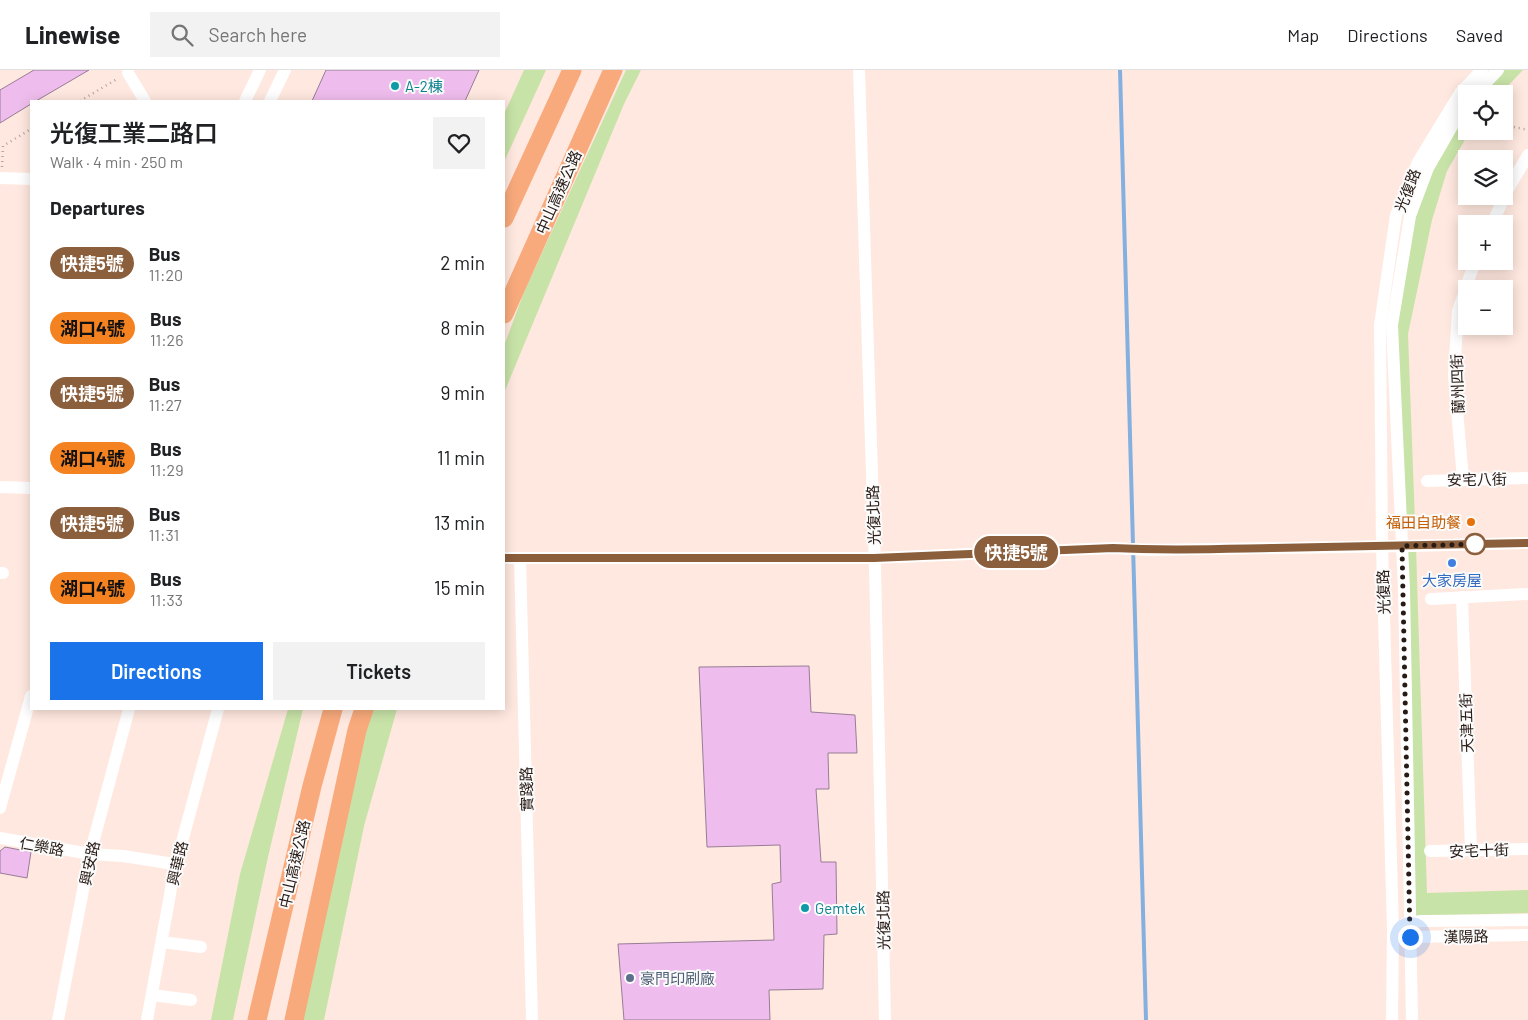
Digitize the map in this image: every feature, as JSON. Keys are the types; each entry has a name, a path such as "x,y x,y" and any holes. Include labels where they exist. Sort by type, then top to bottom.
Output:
{"highway":[{"path":"505,216 572,70"},
{"name":"中山高速公路","path":"505,312 613,70"},
{"name":"中山高速公路","path":"257,1020 312,786 333,710"},
{"path":"294,1020 357,730 364,710"}],"street":[{"path":"245,100 260,70"},
{"path":"270,100 285,70"},
{"name":"光復北路","path":"859,70 874,558 885,1020"},
{"name":"光復路","path":"1392,1020 1392,929 1382,547 1380,325 1396,215 1418,162 1460,93 1482,70"},
{"path":"1484,85 1498,70"},
{"path":"128,73 143,100"},
{"name":"光復路","path":"1412,1020 1402,546 1392,326 1410,216 1428,168 1458,116"},
{"path":"1496,215 1508,189 1528,155"},
{"path":"0,178 30,179"},
{"name":"蘭州四街","path":"1464,479 1454,375 1458,311 1472,270"},
{"name":"安宅八街","path":"1427,481 1528,478"},
{"path":"0,487 30,488"},
{"path":"505,558 874,558 1113,548 1148,550 1528,543"},
{"name":"實踐路","path":"520,559 532,1020"},
{"path":"1431,599 1528,594"},
{"name":"天津五街","path":"1462,597 1471,850"},
{"path":"0,808 30,700"},
{"name":"興安路","path":"58,1020 90,854 129,710"},
{"name":"興華路","path":"147,1020 174,864 179,853 218,710"},
{"name":"仁樂路","path":"0,838 90,854 123,856 174,864"},
{"name":"安宅十街","path":"1430,851 1528,849"},
{"name":"漢陽路","path":"1392,929 1410,922 1528,920"},
{"name":"漢陽路","path":"1392,929 1410,937 1528,935"},
{"path":"162,942 201,947"},
{"path":"152,995 191,1000"}],"path":[{"path":"82,100 128,73"},
{"path":"1513,127 1528,130"},
{"path":"0,178 3,146 30,131"}],"green space":[{"path":"524,70 546,70 505,160 505,112"},
{"path":"626,70 641,70 624,104 505,391 505,343 524,292"},
{"path":"1501,70 1523,70 1509,85 1486,85"},
{"path":"1458,120 1458,140 1465,140 1447,171 1432,220 1408,334 1415,522 1404,522 1393,326 1412,217 1430,169"},
{"path":"1405,547 1416,547 1427,893 1528,890 1528,913 1414,916"},
{"path":"288,710 303,710 268,857 233,1020 211,1020 240,874"},
{"path":"372,710 397,710 364,826 324,1020 303,1020 364,731"}],"building":[{"path":"34,70 89,70 38,100 30,100 30,105 0,123 0,90"},
{"name":"A-2棟","path":"326,70 479,70 465,100 312,100"},
{"path":"809,666 811,712 855,715 857,753 828,753 829,789 816,789 821,862 836,862 837,934 824,935 823,989 769,990 770,1020 624,1020 618,944 774,940 772,884 781,882 780,845 707,847 699,667"},
{"path":"5,847 31,852 27,878 0,873 0,851"}],"waterway":[{"path":"1120,70 1146,1020"}],"bus line":[{"name":"快捷5號","path":"505,558 874,558 1113,548 1148,550 1528,543"}],"place":[{"name":"A-2棟","path":"395,86"},
{"name":"福田自助餐","path":"1471,522"},
{"name":"大家房屋","path":"1452,563"},
{"name":"Gemtek","path":"805,908"},
{"name":"豪門印刷廠","path":"630,978"}],"route":[{"path":"1410,937 1402,546 1475,544"}]}
